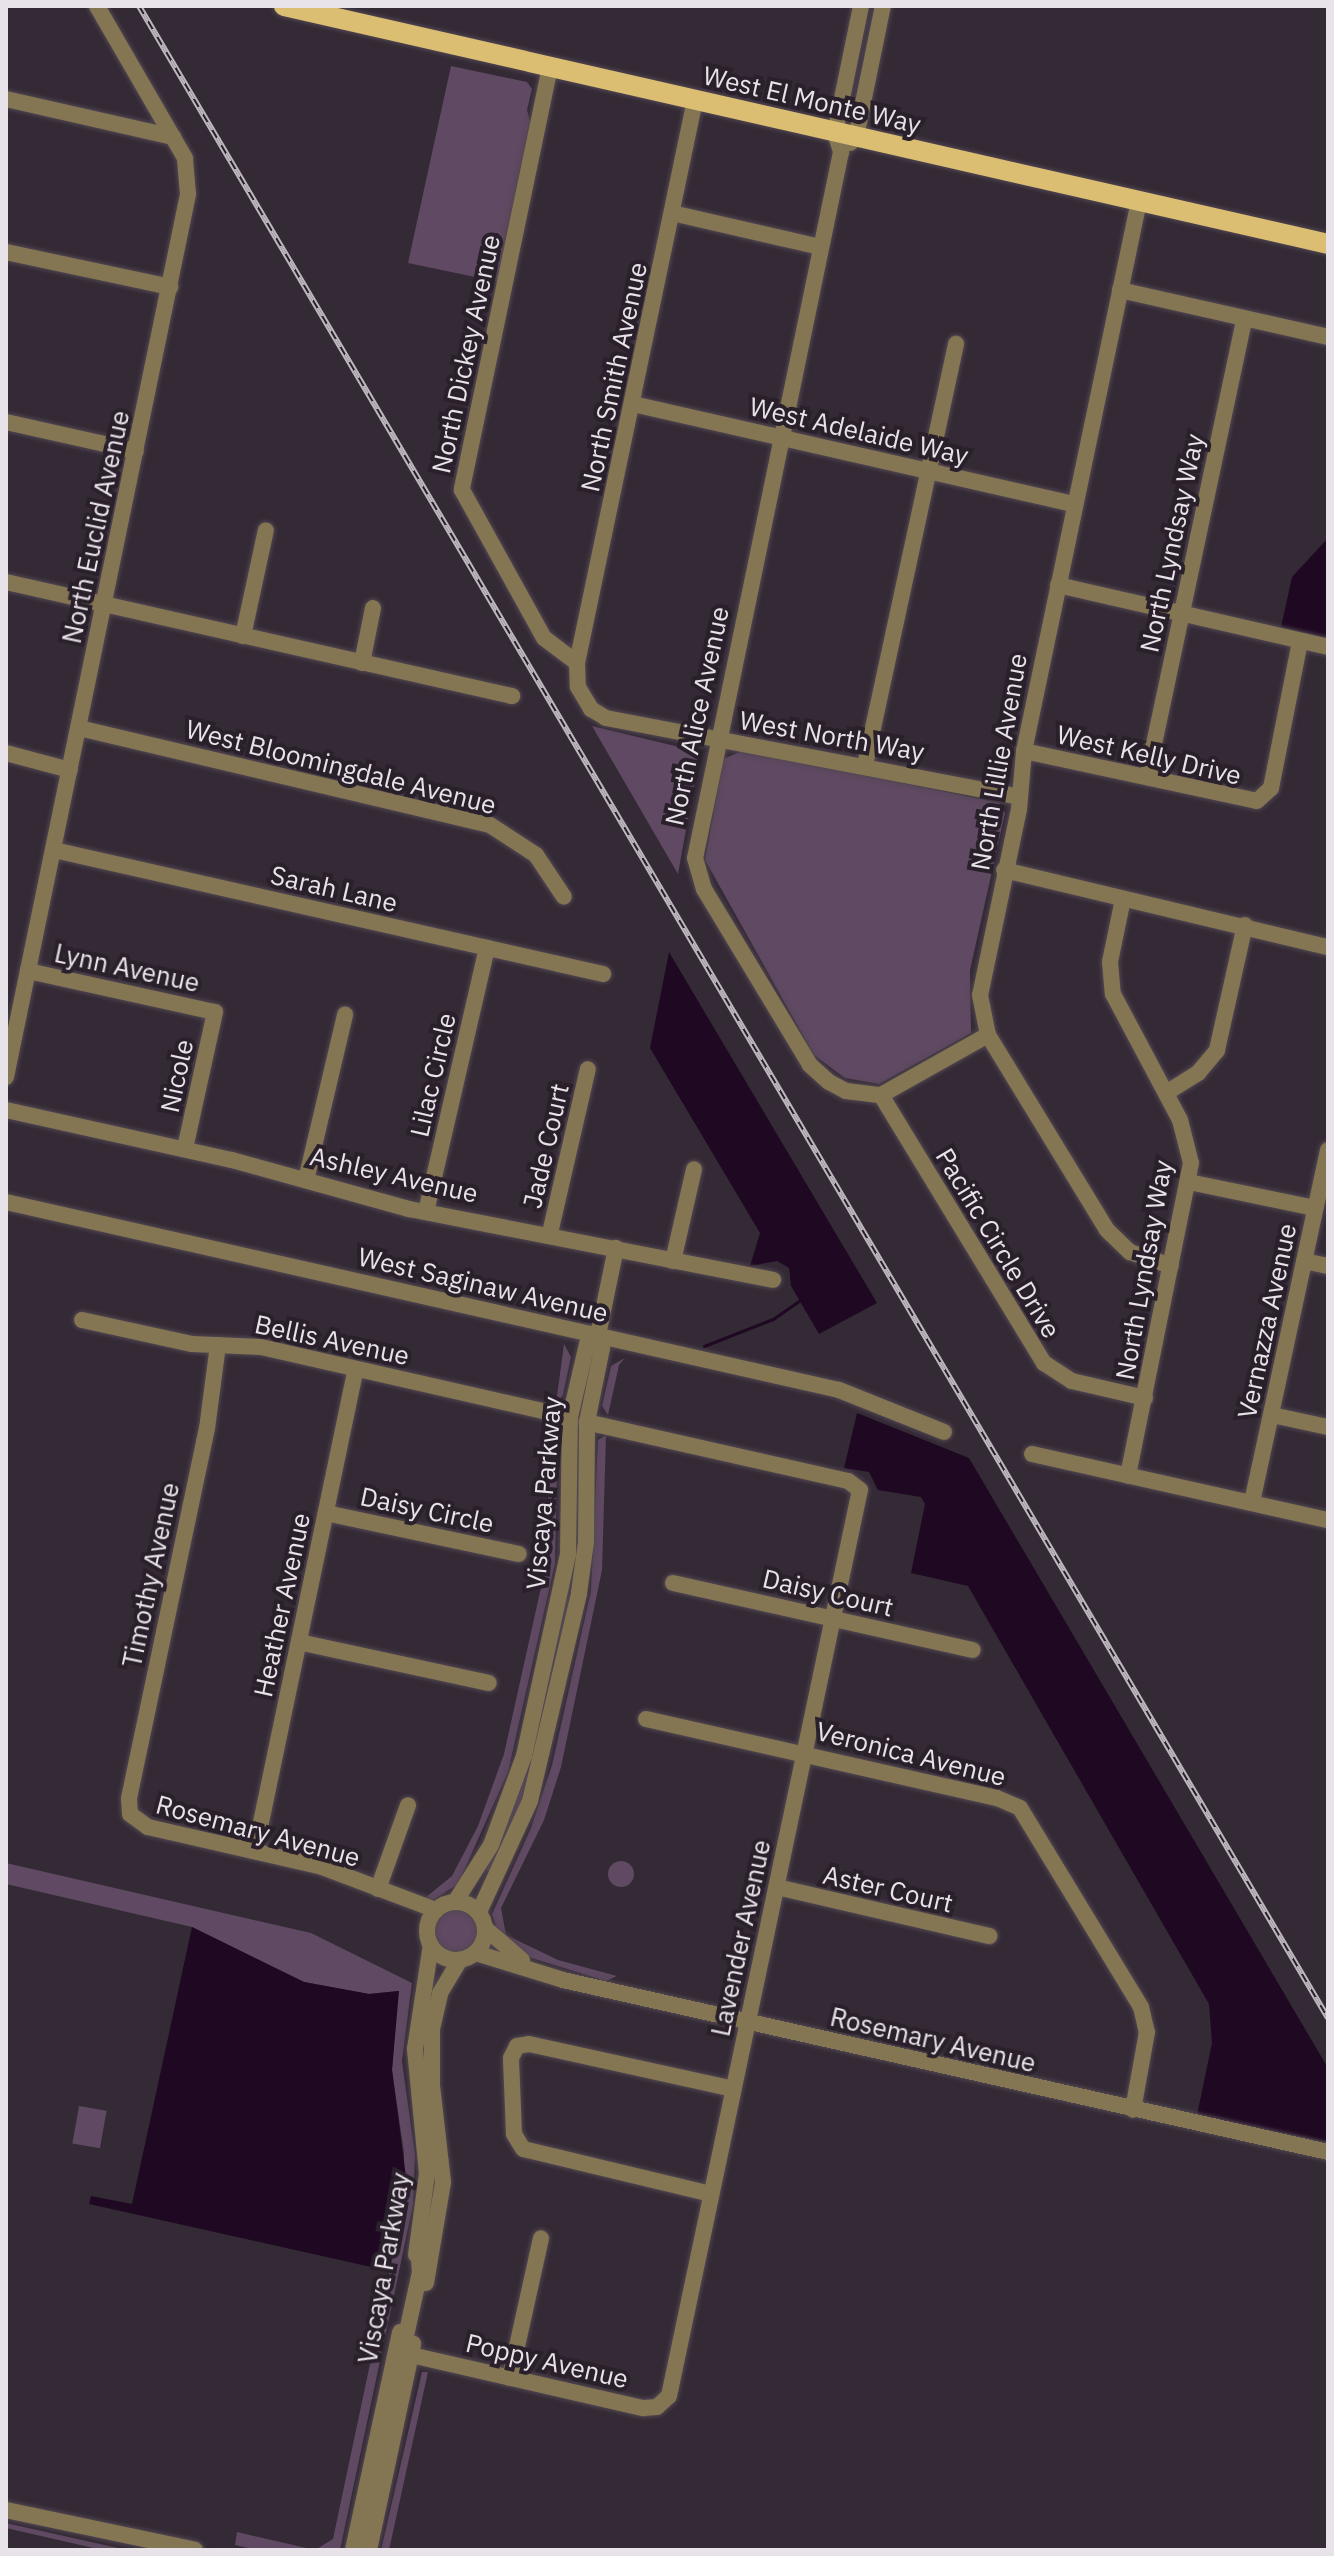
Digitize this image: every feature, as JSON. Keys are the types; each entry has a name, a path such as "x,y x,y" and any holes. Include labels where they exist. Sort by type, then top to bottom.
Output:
{"main road":[{"name":"West El Monte Way","path":"284,6 695,100 838,142 856,137 1328,244"}],"street":[{"name":"North Euclid Avenue","path":"6,1077 54,850 63,768 79,728 170,287 188,180 173,137 97,6"},
{"name":"North Alice Avenue","path":"861,6 820,247 696,840 704,889 810,1065 846,1091 881,1095"},
{"path":"856,137 883,6"},
{"name":"North Dickey Avenue","path":"550,67 462,490 544,638 577,663"},
{"path":"6,99 173,137"},
{"name":"North Smith Avenue","path":"577,663 695,100"},
{"name":"North Lillie Avenue","path":"1139,201 1074,504 1024,751 1020,797 981,980 988,1035 1107,1230 1130,1252 1171,1266"},
{"path":"672,213 820,247"},
{"path":"6,252 170,287"},
{"path":"1120,290 1328,337"},
{"name":"North Lyndsay Way","path":"1147,777 1244,319"},
{"path":"865,765 956,344"},
{"name":"West Adelaide Way","path":"633,404 1074,504"},
{"path":"6,422 136,451"},
{"path":"243,636 266,530"},
{"path":"6,582 512,696"},
{"path":"1058,585 1328,647"},
{"path":"362,663 373,608"},
{"name":"West Kelly Drive","path":"1024,751 1250,801 1264,798 1271,788 1300,641"},
{"name":"West North Way","path":"577,663 578,687 598,715 716,741 865,765 1020,797"},
{"name":"West Bloomingdale Avenue","path":"79,728 490,825 536,855 564,897"},
{"path":"6,756 52,761 63,768"},
{"name":"Sarah Lane","path":"54,850 603,974"},
{"path":"1004,870 1328,947"},
{"name":"North Lyndsay Way","path":"1123,899 1110,962 1113,994 1166,1093 1189,1145 1189,1182 1128,1476"},
{"path":"1166,1093 1198,1073 1217,1050 1245,925"},
{"name":"Lilac Circle","path":"426,1212 487,948"},
{"name":"Lynn Avenue","path":"28,971 215,1012"},
{"name":"Nicole","path":"185,1149 215,1012"},
{"path":"306,1180 345,1015"},
{"path":"881,1095 988,1035"},
{"name":"Jade Court","path":"550,1233 588,1069"},
{"name":"Pacific Circle Drive","path":"881,1095 1044,1363 1072,1381 1145,1398"},
{"name":"Ashley Avenue","path":"6,1110 185,1149 426,1212 550,1233 773,1280"},
{"name":"Vernazza Avenue","path":"1252,1502 1328,1150"},
{"path":"673,1261 694,1169"},
{"path":"1189,1182 1315,1208"},
{"name":"West Saginaw Avenue","path":"6,1202 858,1395 944,1432"},
{"path":"598,1335 616,1248"},
{"path":"1304,1261 1328,1266"},
{"name":"Bellis Avenue","path":"82,1320 218,1345 261,1347 570,1417"},
{"name":"Viscaya Parkway","path":"455,1902 491,1845 514,1790 563,1586 569,1526 570,1417 587,1344 598,1335 602,1348 587,1422 586,1542 579,1593 530,1801 482,1920"},
{"name":"Timothy Avenue","path":"130,1814 129,1799 207,1428 218,1345"},
{"name":"Heather Avenue","path":"255,1851 356,1369"},
{"path":"1272,1415 1328,1427"},
{"name":"Lavender Avenue","path":"587,1422 848,1481 860,1490 669,2396"},
{"path":"1032,1454 1328,1520"},
{"name":"Daisy Circle","path":"326,1513 519,1554"},
{"path":"569,1526 575,1538 570,1586 579,1593"},
{"name":"Daisy Court","path":"673,1583 973,1650"},
{"path":"299,1642 489,1683"},
{"name":"Veronica Avenue","path":"646,1719 997,1798 1028,1814 1141,2007 1147,2032 1133,2110"},
{"path":"378,1889 408,1805"},
{"name":"Rosemary Avenue","path":"130,1814 148,1827 322,1867 436,1910"},
{"name":"Aster Court","path":"777,1887 989,1936"},
{"name":"Rosemary Avenue","path":"378,1889 429,1938"},
{"path":"455,1902 482,1920 476,1953 460,1960 446,1959 429,1938 436,1910 455,1902"},
{"name":"Rosemary Avenue","path":"482,1920 529,1967"},
{"name":"Viscaya Parkway","path":"353,2550 418,2245 427,2174 415,2049 429,1938"},
{"name":"Rosemary Avenue","path":"476,1953 563,1980 1328,2152"},
{"name":"Viscaya Parkway","path":"369,2550 411,2355 443,2182 432,2085 432,2029 444,1983 460,1960"},
{"path":"711,2194 533,2153 516,2141 509,2080 512,2052 521,2044 733,2089"},
{"path":"510,2378 541,2238"},
{"path":"411,2355 405,2340 420,2272 418,2245"},
{"name":"Poppy Avenue","path":"411,2355 643,2408 657,2407 669,2396"},
{"path":"6,2510 195,2550"}],"shaded area":[{"path":"451,66 527,82 532,89 527,110 532,129 499,282 408,263"},
{"path":"1328,538 1328,638 1281,627 1292,577"},
{"path":"592,726 700,752 678,874"},
{"path":"745,750 999,803 1005,813 970,970 971,1033 879,1084 845,1078 814,1055 705,860 723,759"},
{"path":"669,952 877,1303 819,1334 791,1286 789,1268 777,1261 750,1266 760,1233 650,1048"},
{"path":"564,1344 571,1357 563,1395 556,1404"},
{"path":"625,1358 619,1365 608,1415 602,1406 611,1366"},
{"path":"857,1413 969,1458 1328,2068 1328,2142 1197,2115 1212,2043 1209,2004 968,1586 911,1573 925,1504 921,1497 878,1490 869,1472 844,1468"},
{"path":"552,1424 558,1431 555,1563 508,1772 458,1884 430,1902 425,1898 452,1876 478,1826 504,1754 544,1574"},
{"path":"606,1435 602,1570 561,1767 544,1820 501,1908 506,1935 558,1960 617,1976 606,1981 525,1956 499,1935 492,1914 531,1828 552,1765 591,1591 598,1440"},
{"path":"566,1597 571,1606 531,1781 491,1872 483,1868"},
{"path":"621,1861 630,1865 634,1874 630,1883 621,1887 612,1883 608,1874 612,1865"},
{"path":"6,1863 311,1933 412,1983 402,2061 415,2155 413,2205 340,2550 315,2550 333,2539 404,2203 404,2153 392,2070 398,1991 369,1994 304,1982 192,1927 6,1884"},
{"path":"457,1909 472,1916 479,1931 472,1946 457,1953 442,1946 435,1931 442,1916"},
{"path":"192,1927 304,1982 369,1994 399,1991 392,2070 406,2177 389,2271 89,2204 91,2196 132,2204"},
{"path":"79,2106 107,2111 100,2148 72,2143"},
{"path":"422,2372 428,2372 389,2550 381,2550"},
{"path":"6,2523 127,2550 102,2550 6,2528"},
{"path":"237,2532 315,2550 257,2550 235,2545"}],"waterway":[{"path":"704,1346 773,1319 802,1299"}],"railway":[{"path":"139,6 1328,2018"}]}
